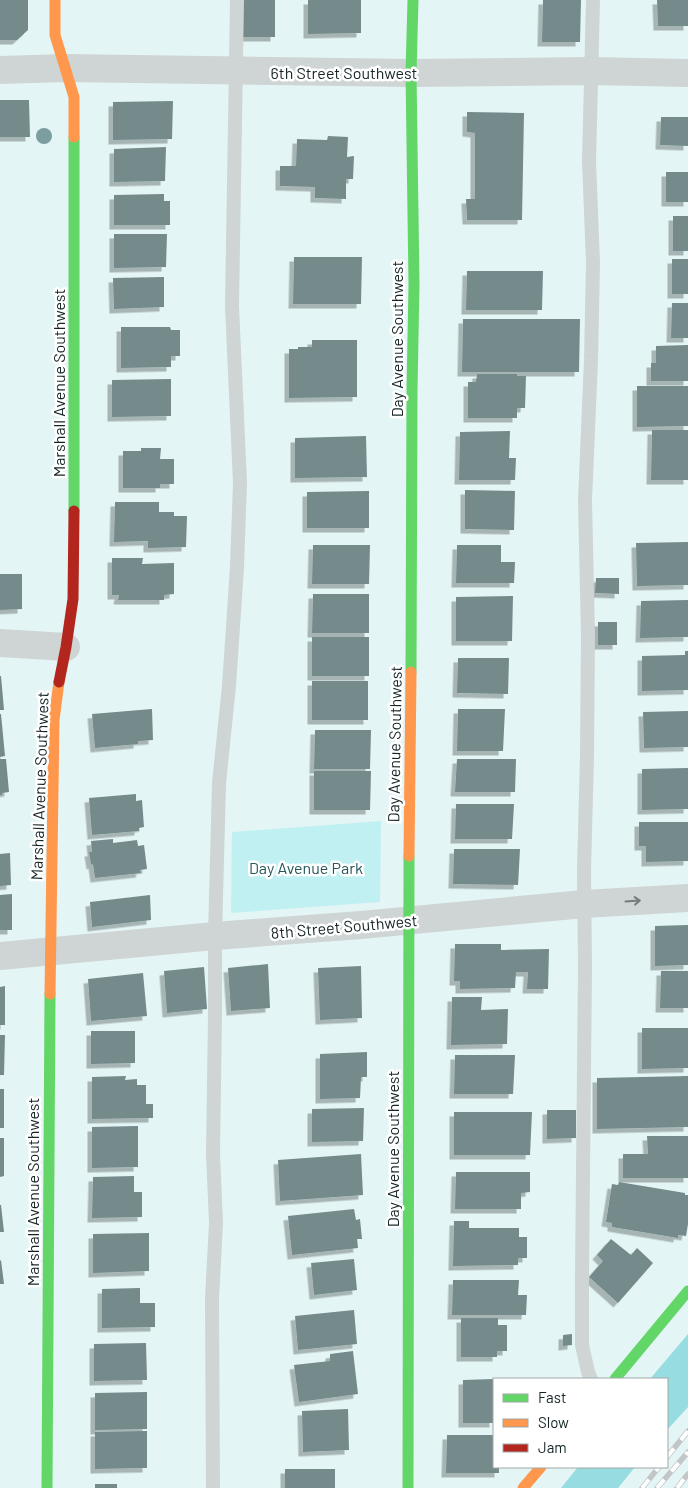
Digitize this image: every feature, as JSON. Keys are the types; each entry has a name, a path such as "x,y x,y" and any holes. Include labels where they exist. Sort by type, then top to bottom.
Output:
{"street":[{"name":"Marshall Avenue Southwest","path":"47,1488 50,952 54,720 60,674 66,647 74,576 74,97 55,35 55,0"},
{"name":"Day Avenue Southwest","path":"408,1488 409,754 412,618 414,284 413,0"},
{"name":"6th Street Southwest","path":"0,70 65,68 236,72 591,71 688,73"},
{"path":"0,643 66,647"},
{"name":"8th Street Southwest","path":"0,956 584,904 688,898"},
{"path":"616,1378 688,1291"},
{"path":"523,1488 540,1468"}],"lane":[{"path":"213,1488 212,1300 216,1223 213,1154 215,936 219,783 237,567 240,483 232,306 237,0"},
{"path":"591,1378 582,1345 584,904 588,653 585,500 593,263 590,161 593,0"}],"green space":[{"name":"Day Avenue Park","path":"381,821 380,902 231,913 232,832"}],"shaded area":[{"path":"688,1334 688,1407 668,1429 668,1378 651,1378"},
{"path":"577,1468 634,1468 618,1488 561,1488"}],"building":[{"path":"0,0 28,0 28,30 17,40 0,40"},
{"path":"242,0 275,0 275,37 242,37"},
{"path":"308,0 361,0 361,33 308,34"},
{"path":"543,0 581,0 580,42 542,42"},
{"path":"657,0 688,0 688,26 658,26"},
{"path":"0,100 29,100 30,137 0,137"},
{"path":"173,101 172,139 113,140 113,102"},
{"path":"467,112 524,113 522,220 467,220 466,199 475,199 475,133 467,132"},
{"path":"661,117 688,117 688,146 660,145"},
{"path":"328,136 348,137 347,157 354,156 353,179 346,179 346,199 315,198 315,187 280,186 280,166 296,166 297,139 327,140"},
{"path":"166,147 165,181 114,182 114,149"},
{"path":"666,172 688,172 688,202 666,202"},
{"path":"164,194 164,201 170,201 170,225 114,225 114,195"},
{"path":"673,216 688,216 688,251 673,251"},
{"path":"114,234 167,234 166,267 114,268"},
{"path":"294,257 362,257 361,304 293,304"},
{"path":"672,259 688,259 688,294 672,294"},
{"path":"467,271 543,271 542,310 466,310"},
{"path":"164,277 164,307 114,309 113,278"},
{"path":"672,303 688,303 688,338 671,338"},
{"path":"463,319 580,319 579,372 462,372"},
{"path":"121,327 170,327 171,330 180,330 180,356 171,356 171,367 121,368"},
{"path":"312,340 357,340 357,397 289,398 289,349 312,347"},
{"path":"688,345 688,381 651,381 651,363 656,363 656,346"},
{"path":"477,374 517,374 517,376 526,376 525,408 517,408 517,418 468,418 468,382 476,382"},
{"path":"171,379 171,416 112,417 112,380"},
{"path":"637,386 688,386 688,426 637,427"},
{"path":"652,430 688,430 688,480 651,480"},
{"path":"510,431 509,458 516,458 515,480 459,480 460,432"},
{"path":"366,436 367,477 295,478 295,438"},
{"path":"141,448 161,448 160,459 174,459 174,484 160,484 160,488 123,488 123,451 141,451"},
{"path":"465,490 515,491 514,530 465,529"},
{"path":"369,491 369,528 307,528 307,492"},
{"path":"115,502 159,502 159,512 174,512 174,516 187,516 186,547 148,548 148,541 114,542"},
{"path":"688,542 688,585 637,586 636,543"},
{"path":"313,545 370,545 369,584 312,584"},
{"path":"457,545 501,545 501,562 515,562 514,583 456,583"},
{"path":"112,558 143,558 142,564 174,563 174,594 164,595 164,600 118,600 119,595 112,595"},
{"path":"0,574 22,574 22,609 0,610"},
{"path":"596,578 619,578 619,594 595,593"},
{"path":"313,594 369,594 369,633 312,633"},
{"path":"513,596 512,641 456,641 456,597"},
{"path":"688,600 688,637 640,638 641,601"},
{"path":"598,622 617,622 617,645 598,645"},
{"path":"312,637 369,637 369,676 312,676"},
{"path":"685,651 688,651 688,690 642,691 642,656 685,655"},
{"path":"458,658 509,658 508,694 457,693"},
{"path":"1,676 4,710 0,710"},
{"path":"312,681 368,681 368,720 312,720"},
{"path":"152,709 153,740 138,741 138,744 95,748 92,714"},
{"path":"458,709 505,709 503,751 457,751"},
{"path":"688,711 688,747 644,748 643,712"},
{"path":"0,714 5,756 0,757"},
{"path":"315,730 371,730 370,769 314,769"},
{"path":"0,759 6,759 9,792 2,793 2,795 0,795"},
{"path":"457,759 516,759 515,792 455,792"},
{"path":"688,768 688,809 642,810 642,769"},
{"path":"314,771 371,771 370,810 314,810"},
{"path":"136,794 136,801 142,800 144,827 139,828 139,831 92,835 89,798"},
{"path":"456,804 514,804 512,839 455,839"},
{"path":"639,822 688,822 688,861 646,862 646,846 639,846"},
{"path":"113,839 113,843 137,840 138,846 144,845 147,869 140,870 141,873 95,878 89,852 92,852 91,841"},
{"path":"454,849 520,849 518,885 453,884"},
{"path":"10,853 11,885 0,886 0,854"},
{"path":"12,894 12,930 0,930 0,895"},
{"path":"150,895 151,920 92,927 90,902"},
{"path":"688,925 688,965 655,966 655,926"},
{"path":"455,944 501,944 501,950 549,949 548,989 527,989 528,972 516,972 515,988 460,989 460,981 454,981"},
{"path":"268,964 270,1008 231,1011 228,968"},
{"path":"361,966 362,1018 320,1020 318,968"},
{"path":"204,967 207,1009 167,1013 164,971"},
{"path":"661,971 688,971 688,1008 660,1008"},
{"path":"143,973 147,1016 91,1021 88,979"},
{"path":"5,986 5,1025 0,1025 0,987"},
{"path":"452,997 482,997 481,1010 508,1009 507,1044 451,1045"},
{"path":"642,1028 688,1028 688,1068 642,1069"},
{"path":"91,1031 135,1031 135,1063 91,1064"},
{"path":"0,1035 5,1035 4,1075 0,1075"},
{"path":"367,1052 367,1077 361,1077 360,1098 320,1099 320,1054"},
{"path":"455,1055 515,1055 513,1094 454,1094"},
{"path":"126,1076 125,1080 137,1079 137,1085 146,1085 146,1104 153,1104 153,1118 92,1119 92,1077"},
{"path":"688,1076 688,1127 597,1129 597,1078"},
{"path":"0,1089 4,1089 4,1128 0,1128"},
{"path":"364,1108 363,1141 312,1142 312,1109"},
{"path":"547,1110 576,1110 576,1138 547,1139"},
{"path":"454,1112 532,1112 530,1155 454,1155"},
{"path":"138,1126 138,1167 92,1168 92,1127"},
{"path":"647,1136 688,1136 688,1178 623,1178 623,1154 648,1154"},
{"path":"0,1138 4,1138 4,1176 0,1177"},
{"path":"361,1154 363,1195 280,1201 278,1160"},
{"path":"456,1172 530,1172 530,1192 521,1193 521,1209 455,1209"},
{"path":"134,1176 134,1192 142,1192 142,1217 92,1218 93,1177"},
{"path":"619,1182 688,1195 686,1236 678,1235 678,1238 612,1227 612,1223 606,1222 612,1184 618,1185"},
{"path":"1,1205 4,1232 0,1232"},
{"path":"354,1209 356,1220 360,1219 362,1239 357,1239 358,1248 292,1255 288,1216"},
{"path":"454,1221 469,1221 469,1228 519,1228 519,1237 527,1237 527,1258 518,1258 518,1265 453,1266"},
{"path":"149,1233 149,1271 93,1273 93,1234"},
{"path":"611,1239 631,1255 637,1248 653,1263 618,1303 589,1277 603,1261 597,1255"},
{"path":"354,1259 357,1290 314,1295 311,1263"},
{"path":"1,1260 4,1284 0,1284"},
{"path":"453,1280 519,1280 518,1295 527,1295 526,1315 452,1315"},
{"path":"140,1288 140,1303 155,1303 155,1327 102,1328 102,1289"},
{"path":"354,1310 357,1344 298,1350 295,1316"},
{"path":"461,1318 498,1318 498,1325 507,1325 507,1351 497,1351 497,1357 461,1357"},
{"path":"572,1334 572,1345 563,1346 563,1335"},
{"path":"146,1343 147,1380 94,1381 94,1344"},
{"path":"353,1351 358,1394 299,1402 294,1365 330,1361 330,1354"},
{"path":"493,1379 493,1423 463,1423 463,1380"},
{"path":"147,1392 147,1429 95,1430 95,1393"},
{"path":"348,1409 349,1450 303,1452 302,1411"},
{"path":"147,1431 147,1468 95,1469 95,1432"},
{"path":"447,1435 493,1435 493,1468 499,1468 499,1473 446,1473"},
{"path":"285,1469 335,1469 335,1488 285,1488"},
{"path":"95,1484 117,1484 117,1488 95,1488"}],"railway":[{"path":"668,1456 688,1431"},
{"path":"657,1488 688,1452"},
{"path":"642,1488 658,1468"},
{"path":"677,1488 688,1474"}],"traffic: fast":[{"path":"411,672 414,284 411,73 413,0"},
{"path":"74,137 74,511"},
{"path":"408,1488 409,856"},
{"path":"47,1488 50,994"},
{"path":"616,1378 688,1291"}],"traffic: slow":[{"path":"55,0 55,35 74,97 74,137"},
{"path":"409,856 411,672"},
{"path":"50,994 54,720 59,682"},
{"path":"523,1488 540,1468"}],"traffic: jam":[{"path":"59,682 73,599 74,511"}]}
